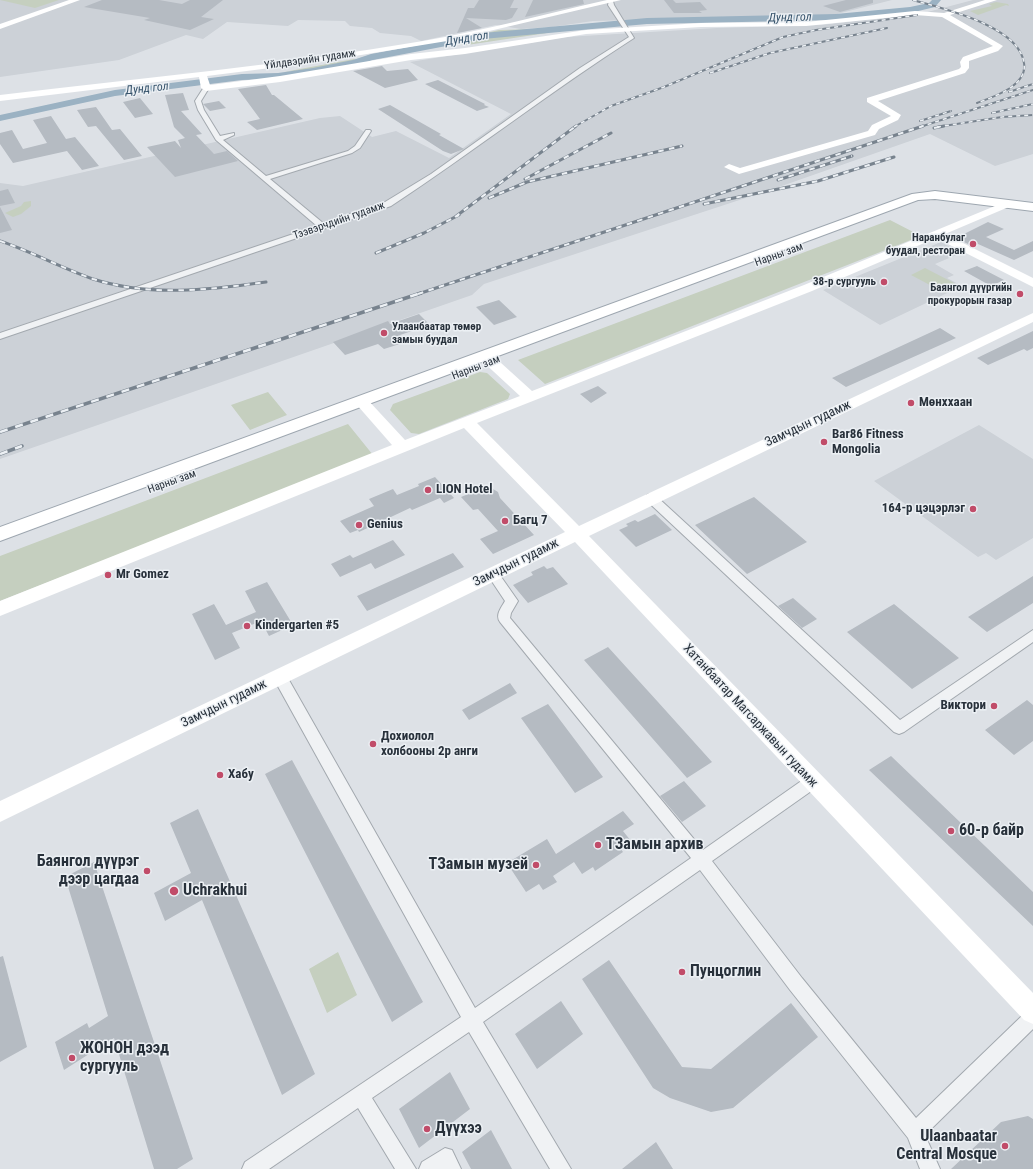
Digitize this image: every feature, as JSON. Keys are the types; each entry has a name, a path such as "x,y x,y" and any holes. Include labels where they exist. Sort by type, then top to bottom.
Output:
{"main road":[{"name":"Нарны зам","path":"0,546 488,359 926,201 954,197 1033,207"},
{"name":"Нарны зам","path":"0,534 365,405"}],"street":[{"path":"0,27 76,0"},
{"path":"612,0 611,4 627,28"},
{"name":"Yйлдвэрийн гудамж","path":"0,98 203,75 317,60 426,43 612,0"},
{"path":"206,87 280,79 411,57 465,51 560,35 627,28 806,24 915,13 944,15 993,0"},
{"path":"729,167 739,171 872,133 875,127 895,118 896,115 870,100 962,71 965,68 964,62 966,59 999,47 997,44 944,15"},
{"name":"Тээвэрчдийн гудамж","path":"0,336 385,206 433,175 582,69 632,37 627,28"},
{"path":"203,75 206,87 198,101 201,110 218,139 323,227"},
{"path":"266,178 350,152 358,147 368,131"},
{"path":"218,139 232,134"},
{"path":"0,609 402,447 808,288 1007,204"},
{"path":"936,234 1033,283"},
{"name":"Замчдын гудамж","path":"0,812 651,498 1033,317"},
{"path":"488,359 530,397"},
{"path":"365,405 402,447"},
{"name":"Хатанбаатар Магсаржавын гудамж","path":"467,422 577,534 812,782 1033,1011"},
{"path":"651,498 899,728 1033,635"},
{"path":"493,574 512,601 505,612 504,619 700,859 796,984 915,1132 930,1169"},
{"path":"280,677 472,1020 561,1169"},
{"path":"252,1169 472,1020 812,782"},
{"path":"915,1132 1033,1017"},
{"path":"360,1095 406,1169"},
{"path":"429,1169 445,1157 451,1169"}],"shaded area":[{"path":"0,0 892,0 833,15 593,21 551,27 521,29 496,25 421,41 411,36 380,33 372,28 350,26 345,21 298,20 288,26 227,22 203,39 186,35 119,60 0,77"},
{"path":"973,0 1033,0 1033,154 995,166 930,134 776,188 484,284 472,295 0,459 0,183 23,186 320,118 340,116 372,137 396,131 449,158 511,114 410,62 566,37 717,28 820,25 920,14"},
{"name":"38-р сургууль","path":"941,242 961,253 935,264 954,275 947,278 962,286 880,325 823,290"},
{"name":"164-р цэцэрлэг","path":"979,425 1033,459 1033,538 996,560 986,553 978,557 874,481"}],"green space":[{"path":"0,0 59,0 35,8"},
{"path":"996,2 1008,4 1009,6 1006,5 978,15 970,11 992,6 989,4"},
{"path":"499,30 543,30 487,35 457,42 450,41"},
{"path":"547,33 467,45 458,44 487,36"},
{"path":"354,59 357,61 318,69 284,72"},
{"path":"106,95 101,98 40,111"},
{"path":"31,201 31,206 21,214 13,217 5,213 21,206 24,202"},
{"path":"890,220 921,236 545,384 518,360"},
{"path":"925,268 960,286 945,293 911,275"},
{"path":"480,372 487,373 510,394 508,399 419,434 411,433 390,410 393,404"},
{"path":"268,392 287,415 250,430 231,405"},
{"path":"348,424 373,455 0,601 0,556"},
{"path":"338,952 357,995 327,1013 309,969"}],"building":[{"path":"102,0 159,0 182,4 190,0 223,0 201,17 214,19 190,30 144,20 150,18 84,7"},
{"path":"479,0 514,0 510,8 518,8 512,18 506,20 466,18 482,28 457,33 468,8 474,8"},
{"path":"533,0 583,0 584,4 525,17"},
{"path":"664,0 673,0 676,3 700,2 707,10 699,11 702,13 674,13"},
{"path":"846,0 873,0 873,3 840,12 823,6"},
{"path":"382,66 387,71 408,69 418,80 385,88 353,71"},
{"path":"438,80 489,107 477,111 425,84"},
{"path":"266,85 272,95 274,95 303,119 257,130 247,122 260,119 238,89"},
{"path":"183,93 189,110 181,111 202,134 196,135 214,154 227,151 238,161 175,177 147,147 175,141 181,148 178,140 185,138 174,127 165,95"},
{"path":"140,98 153,114 135,118 123,102"},
{"path":"219,101 226,108 210,111 203,104"},
{"path":"390,105 464,149 451,154 443,151 378,109"},
{"path":"96,107 112,130 120,129 142,156 124,160 96,126 88,127 77,110"},
{"path":"51,116 66,139 75,137 99,166 82,170 67,151 13,163 0,144 0,133 12,130 23,149 47,143 33,120"},
{"path":"8,189 15,203 0,206 0,191"},
{"path":"0,207 12,230 0,233"},
{"path":"988,222 1004,229 986,237 1014,250 1033,241 1033,251 1014,260 978,244 974,247 956,238"},
{"path":"977,266 1004,280 991,286 964,271"},
{"path":"499,300 517,317 494,325 476,307"},
{"name":"Улаанбаатар төмөр замын буудал","path":"419,314 430,325 400,335 406,342 384,349 378,344 345,355 333,342 388,321 390,324"},
{"path":"940,328 956,338 846,387 832,378"},
{"path":"1033,331 1033,348 1027,351 1024,349 988,365 977,358"},
{"path":"598,386 607,393 591,403 580,394"},
{"path":"435,477 454,498 444,503 440,498 412,510 410,508 359,532 358,530 350,533 340,521 374,506 369,499 393,489 397,495 419,486 418,484"},
{"name":"Багц 7","path":"488,486 498,492 500,498 534,535 493,554 480,539 498,531 478,509 473,510 461,497"},
{"path":"754,497 807,542 747,574 695,525"},
{"path":"655,514 672,530 636,547 619,530 628,526 626,524 635,520 638,522"},
{"path":"393,540 405,555 375,569 371,563 340,577 331,564 350,555 353,558"},
{"path":"453,553 464,567 367,611 357,596"},
{"path":"544,566 547,569 553,567 568,584 528,603 513,585 533,575 531,572"},
{"path":"1033,576 1033,603 987,632 968,617"},
{"path":"267,582 293,625 269,636 261,621 232,633 240,648 215,660 192,614 214,604 226,625 256,612 245,591"},
{"path":"793,598 817,619 802,628 778,606"},
{"path":"894,604 959,658 912,689 847,632"},
{"path":"608,647 712,762 687,778 584,660"},
{"path":"510,683 517,693 469,720 462,710"},
{"path":"1027,700 1033,705 1033,741 1014,755 985,730"},
{"path":"548,704 603,777 575,793 521,718"},
{"name":"60-р байр","path":"891,756 1033,892 1033,926 869,770"},
{"path":"292,760 423,1002 392,1022 265,774"},
{"path":"684,781 706,806 682,822 660,796"},
{"path":"198,809 315,1074 282,1095 202,900 165,921 154,893 191,873 170,823"},
{"path":"623,811 634,824 623,831 631,841 620,848 623,852 595,871 593,867 582,874 574,862 553,876 557,882 543,890 539,884 526,892 507,863 547,839 556,854"},
{"path":"94,862 193,1159 177,1169 154,1169 114,1038 64,1070 55,1042 87,1023 89,1028 108,1016 65,877"},
{"path":"3,956 27,1047 0,1062 0,957"},
{"path":"609,960 682,1067 711,1069 791,1003 818,1037 733,1108 711,1112 670,1098 653,1088 582,979"},
{"path":"561,1001 583,1034 537,1069 515,1034"},
{"name":"Дүүхээ","path":"450,1072 470,1109 419,1148 399,1109"},
{"name":"Ulaanbaatar Central Mosque","path":"1028,1116 1033,1119 1033,1169 951,1169 1001,1122"},
{"path":"491,1130 512,1169 471,1169 462,1152"},
{"path":"656,1142 673,1169 622,1169"}],"waterway":[{"name":"Дунд гол","path":"0,118 115,93 242,77 278,76 313,71 355,63 371,57 458,42 483,36 647,21 710,21 836,17 910,10 932,5 937,0"}],"railway":[{"path":"913,0 960,14 995,29 1009,39 1019,50 1024,63 1024,71 1021,78 1000,94 977,103"},
{"path":"574,127 611,106 664,87 783,37 816,30 917,15"},
{"path":"710,73 770,53 887,28"},
{"path":"1009,92 1033,84"},
{"path":"920,127 1033,90"},
{"path":"992,113 1033,104"},
{"path":"920,121 951,111"},
{"path":"937,127 1002,117 1033,115"},
{"path":"455,217 576,126"},
{"path":"418,294 923,126"},
{"path":"934,128 944,126"},
{"path":"525,179 611,133"},
{"path":"489,198 527,182 682,146"},
{"path":"778,180 852,156"},
{"path":"704,204 818,181 894,157"},
{"path":"376,253 424,233 459,215"},
{"path":"0,241 93,279 114,285 157,290 179,290 266,282"},
{"path":"0,432 421,293"},
{"path":"0,454 22,446"}],"place":[{"name":"Наранбулаг буудал, ресторан","path":"973,244"},
{"name":"38-р сургууль","path":"884,282"},
{"name":"Баянгол дүүргийн прокурорын газар","path":"1020,294"},
{"name":"Улаанбаатар төмөр замын буудал","path":"384,333"},
{"name":"Мөнххаан","path":"911,403"},
{"name":"Bar86 Fitness Mongolia","path":"824,442"},
{"name":"LION Hotel","path":"428,490"},
{"name":"164-р цэцэрлэг","path":"973,509"},
{"name":"Багц 7","path":"505,521"},
{"name":"Genius","path":"359,525"},
{"name":"Mr Gomez","path":"108,575"},
{"name":"Kindergarten #5","path":"247,626"},
{"name":"Виктори","path":"994,706"},
{"name":"Дохиолол холбооны 2р анги","path":"373,744"},
{"name":"Хабу","path":"220,775"},
{"name":"60-р байр","path":"951,831"},
{"name":"ТЗамын архив","path":"598,845"},
{"name":"ТЗамын музей","path":"536,865"},
{"name":"Баянгол дүүрэг дээр цагдаа","path":"147,871"},
{"name":"Uchrakhui","path":"174,891"},
{"name":"Пунцоглин","path":"682,972"},
{"name":"ЖОНОН дээд сургууль","path":"72,1058"},
{"name":"Дүүхээ","path":"427,1129"},
{"name":"Ulaanbaatar Central Mosque","path":"1005,1146"}]}
